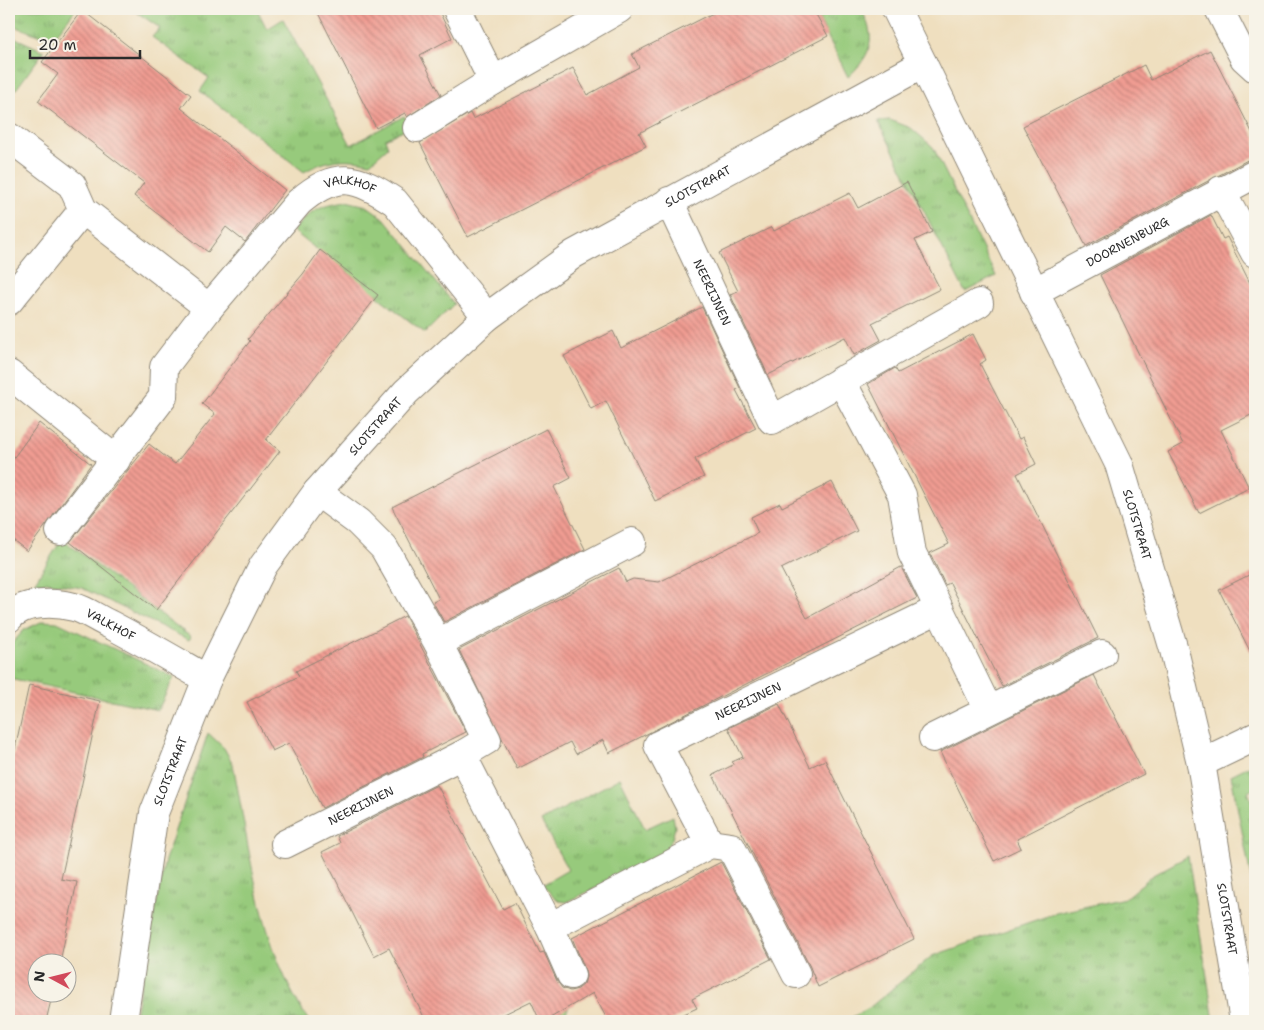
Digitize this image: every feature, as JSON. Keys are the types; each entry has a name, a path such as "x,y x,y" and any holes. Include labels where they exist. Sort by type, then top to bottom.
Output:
{"street":[{"path":"457,9 493,81"},
{"path":"417,128 493,81 619,9"},
{"name":"SLOTSTRAAT","path":"896,9 1118,464 1174,650 1201,763 1244,1021"},
{"path":"1219,9 1244,58 1255,68"},
{"name":"SLOTSTRAAT","path":"122,1021 154,813 207,679 263,566 317,492 406,392 487,318 574,254 922,64"},
{"path":"9,136 72,185 83,210 209,308"},
{"name":"DOORNENBURG","path":"1034,292 1221,190 1255,174"},
{"name":"VALKHOF","path":"60,531 163,397 164,367 209,308 299,202 316,187 336,179 356,182 377,190 395,202 487,318"},
{"path":"1221,190 1255,253"},
{"name":"NEERIJNEN","path":"669,201 772,420 979,303"},
{"path":"9,301 83,210"},
{"path":"9,374 116,460"},
{"path":"841,380 902,495 912,553 988,709"},
{"name":"NEERIJNEN","path":"285,844 462,755 487,740 438,643 384,548 358,522 317,492"},
{"path":"438,643 632,542"},
{"name":"VALKHOF","path":"9,618 31,606 52,603 76,607 138,639 207,679"},
{"name":"NEERIJNEN","path":"710,844 658,745 939,609"},
{"path":"933,738 1102,654"},
{"path":"1201,763 1255,738"},
{"path":"462,755 550,927 571,975"},
{"path":"550,927 710,844 731,847 796,974"}],"green space":[{"path":"9,9 76,9 52,40 9,24"},
{"path":"132,9 257,9 267,29 283,19 351,145 404,116 411,126 385,139 388,147 370,163 336,160 320,164 304,172 200,91 209,78 152,37 160,28"},
{"path":"814,9 861,9 866,19 869,29 870,46 862,61 848,77"},
{"path":"9,35 44,51 9,99"},
{"path":"890,120 911,128 933,147 996,276 965,292 878,121"},
{"path":"346,201 367,206 384,218 454,304 425,333 293,231 310,213 321,207"},
{"path":"62,539 191,637 189,640 82,588 47,582 33,585"},
{"path":"43,621 57,622 174,677 158,710 9,678 9,647 24,630"},
{"path":"208,733 224,748 233,764 251,864 267,930 278,962 292,992 309,1021 134,1021 165,860"},
{"path":"1255,763 1255,788 1248,792 1255,810 1255,898 1231,775"},
{"path":"620,778 645,829 673,816 675,827 672,839 661,856 567,902 559,901 542,885 568,870 541,821"},
{"path":"1188,856 1214,1021 845,1021 869,1008 932,956 1056,913 1125,898 1153,875"},
{"path":"570,1004 562,1021 539,1021"}],"building":[{"path":"316,9 438,9 452,38 420,55 441,95 407,117 405,113 376,128"},
{"path":"721,9 813,9 828,36 639,133 646,146 468,237 420,143 470,113 473,119 573,68 587,95 639,67 632,54"},
{"path":"82,10 191,95 181,108 285,190 245,242 226,227 208,252 134,196 144,183 38,101 58,74 42,62"},
{"path":"1210,50 1255,138 1255,156 1086,246 1023,126 1144,65 1151,80"},
{"path":"907,182 932,232 915,240 940,289 872,323 881,340 854,355 845,337 768,375 730,294 738,291 719,253 772,227 774,231 850,193 858,208"},
{"path":"1211,215 1223,239 1227,237 1255,293 1255,413 1221,430 1249,488 1199,513 1168,452 1183,444 1100,275"},
{"path":"320,250 378,295 266,440 280,451 156,610 70,542 149,444 175,464 215,414 202,404 250,341 248,339 303,274"},
{"path":"702,307 740,388 736,390 756,428 695,459 704,477 655,501 606,401 591,409 564,356 613,331 621,348"},
{"path":"973,334 986,360 980,364 1019,439 1023,437 1036,464 1017,474 1098,638 1002,686 950,583 945,585 930,553 949,544 868,384 895,368 898,373"},
{"path":"39,423 91,464 27,551 9,537 9,464"},
{"path":"546,429 571,478 554,487 585,549 444,622 433,602 439,599 392,507"},
{"path":"832,482 857,531 781,569 807,618 901,567 917,598 609,753 603,740 576,754 570,742 517,769 459,650 619,568 626,582 633,579 659,582 758,533 751,517 780,503 782,507"},
{"path":"1255,572 1255,661 1219,590"},
{"path":"405,616 466,732 422,754 423,757 322,808 289,743 272,751 247,702 299,676 296,671"},
{"path":"1094,675 1144,774 1017,839 1021,848 994,861 940,752"},
{"path":"29,685 100,701 61,879 77,882 62,952 28,952 28,1002 51,1002 46,1021 9,1021 9,776"},
{"path":"779,704 810,767 825,760 914,939 818,987 810,967 713,775 733,765 732,762 743,757 728,728"},
{"path":"437,785 503,909 515,903 540,953 544,952 562,988 570,991 578,989 584,984 586,977 585,969 572,938 721,862 771,959 692,999 697,1008 669,1021 608,1021 593,993 545,1021 540,1021 531,1001 490,1021 426,1021 389,948 374,956 322,852 340,843 337,836"}]}
